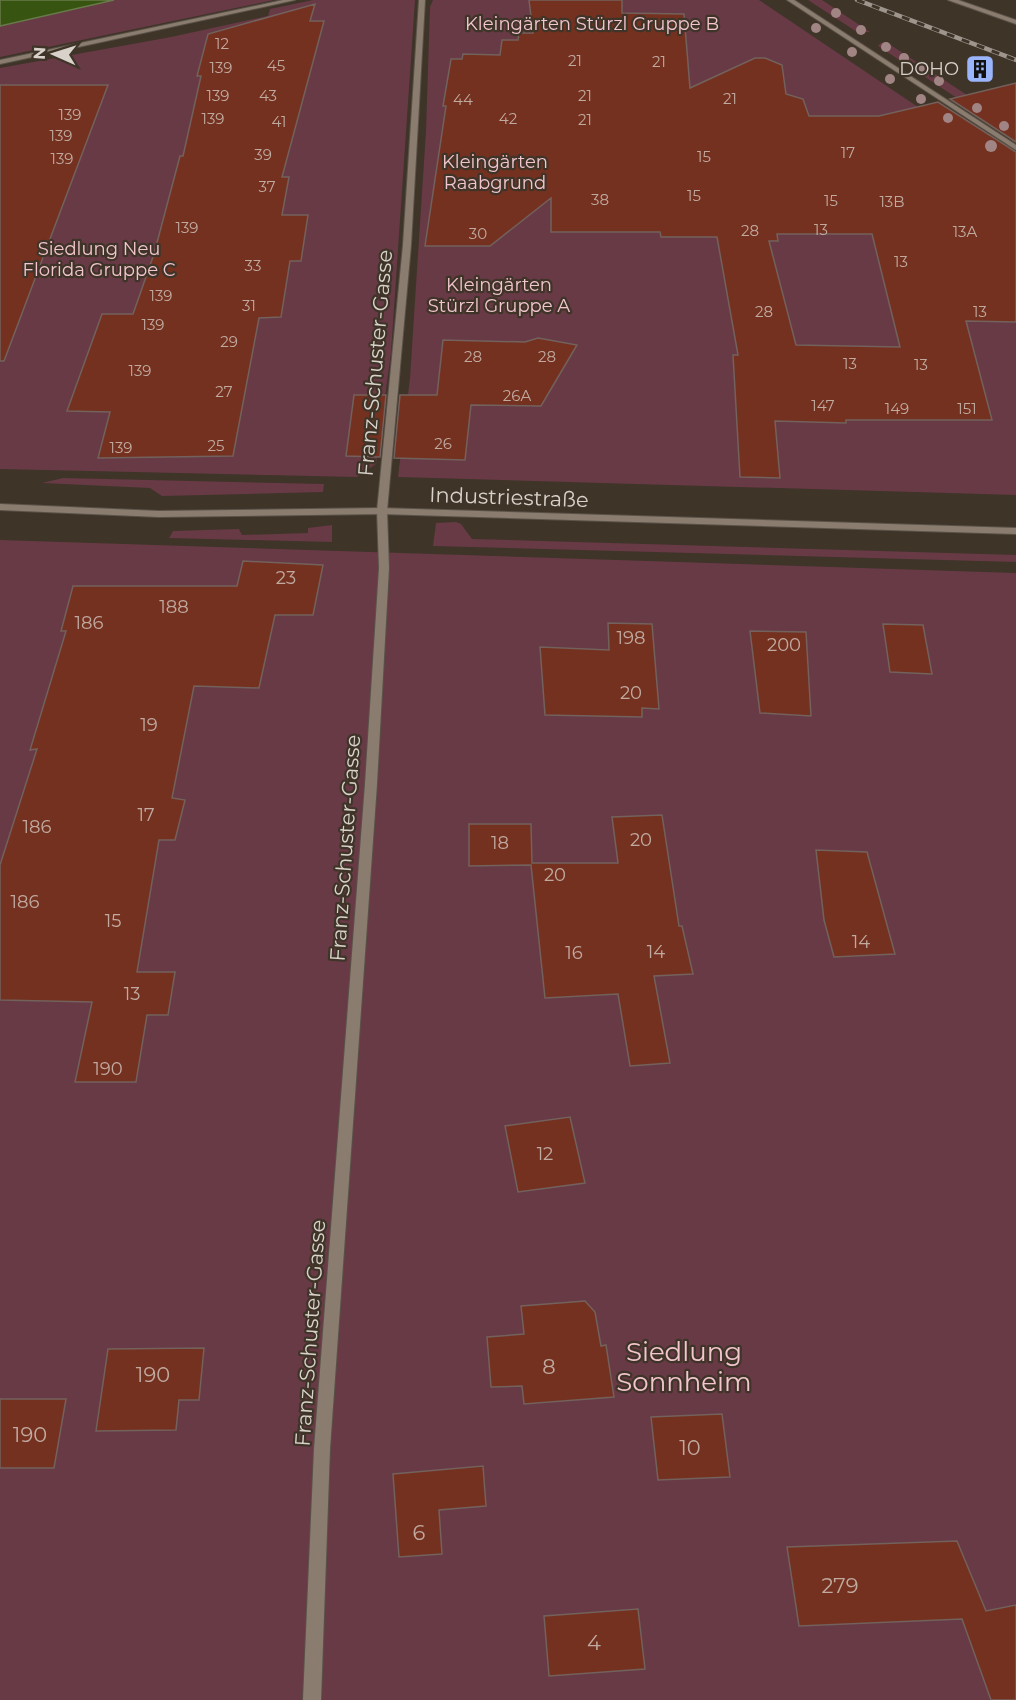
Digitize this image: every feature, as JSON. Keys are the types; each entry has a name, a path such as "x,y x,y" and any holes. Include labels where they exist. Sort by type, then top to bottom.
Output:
{"street":[{"path":"0,62 292,0"},
{"name":"Franz-Schuster-Gasse","path":"312,1700 322,1449 370,795 384,568 382,512 407,244 422,0"},
{"path":"790,0 1016,148"},
{"path":"951,0 1016,22"},
{"name":"Industriestraße","path":"0,507 159,514 382,512 1016,531"}],"green space":[{"path":"114,0 274,0 0,57 0,26"},
{"name":"Siedlung Neu Florida Gruppe C","path":"313,0 415,0 391,352 376,464 357,477 0,469 0,68 171,37 268,16 270,9"},
{"path":"433,0 759,0 1016,173 1016,495 398,477 410,378 426,131 430,7"},
{"path":"808,0 822,0 870,32 857,32"},
{"path":"886,42 1016,127 1016,137 878,46"},
{"path":"63,478 324,484 323,492 162,496 150,488 42,483"},
{"path":"436,523 461,524 472,539 1016,555 1016,562 433,546"},
{"path":"332,525 332,542 169,538 173,531 239,529 242,535 308,533 308,528"},
{"name":"Siedlung Sonnheim","path":"0,540 1016,573 1016,1700 0,1700"}],"shaded area":[{"path":"0,0 114,0 0,26"}],"building":[{"path":"529,0 622,0 622,13 684,14 690,88 755,58 765,58 782,65 786,94 803,99 809,116 879,116 938,102 1016,152 1016,322 966,321 992,420 846,420 846,423 775,421 780,478 740,477 733,355 738,355 717,237 661,237 660,232 551,232 551,198 490,246 425,246 451,59 462,59 463,54 500,55 502,40 518,40 519,33 533,33","holes":["777,234 872,234 900,347 796,345 769,241 778,241"]},
{"path":"315,4 310,21 324,21 282,177 289,177 282,215 308,215 301,261 290,261 281,317 259,318 233,456 98,458 110,412 67,411 102,314 133,314 154,254 180,156 183,156 201,76 197,76 208,34"},
{"path":"1016,83 1016,142 950,99"},
{"path":"0,85 108,85 4,361 0,361"},
{"path":"538,338 577,345 541,406 471,405 465,460 394,458 400,395 437,395 443,340 525,342"},
{"path":"354,395 386,395 380,457 346,456"},
{"path":"243,561 323,565 313,615 275,615 259,688 194,686 172,798 185,800 175,840 159,840 137,972 175,972 168,1015 147,1015 136,1082 75,1082 92,1002 0,1000 0,865 37,749 30,750 66,631 61,631 73,586 237,586"},
{"path":"608,623 652,624 659,709 642,708 642,717 545,715 540,647 609,650"},
{"path":"883,624 923,625 932,674 890,672"},
{"path":"750,631 806,632 811,716 760,713"},
{"path":"662,815 679,926 682,926 693,974 654,976 670,1063 630,1066 618,994 545,998 531,865 469,866 469,824 531,824 532,863 618,863 612,817"},
{"path":"816,850 867,852 895,954 834,957 824,920"},
{"path":"570,1117 585,1183 518,1192 505,1126"},
{"path":"585,1301 595,1312 601,1346 606,1345 614,1397 524,1404 522,1386 491,1387 487,1337 524,1334 521,1306"},
{"path":"204,1348 199,1400 179,1400 176,1430 96,1431 108,1349"},
{"path":"0,1399 66,1399 54,1468 0,1468"},
{"path":"722,1414 730,1477 658,1480 651,1417"},
{"path":"483,1466 486,1506 439,1510 442,1554 399,1557 393,1474"},
{"path":"957,1541 986,1611 1016,1605 1016,1700 991,1700 962,1619 799,1626 787,1547"},
{"path":"638,1609 645,1669 549,1676 544,1616"}],"railway":[{"path":"857,0 1016,60"}],"place":[{"name":"DOHO","path":"980,69"}],"park label":[{"name":"Kleingärten Stürzl Gruppe B","path":"592,24"},
{"name":"Kleingärten Raabgrund","path":"495,172"},
{"name":"Kleingärten Stürzl Gruppe A","path":"499,295"}]}
